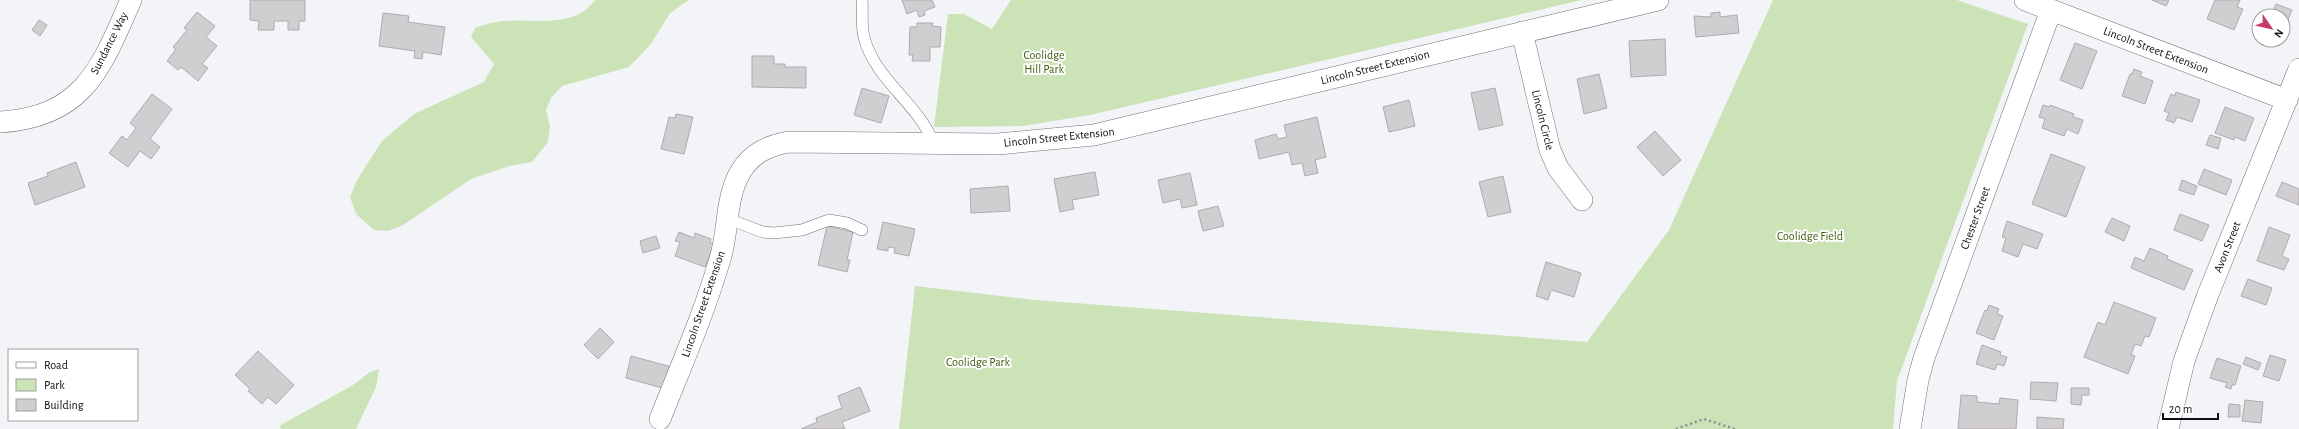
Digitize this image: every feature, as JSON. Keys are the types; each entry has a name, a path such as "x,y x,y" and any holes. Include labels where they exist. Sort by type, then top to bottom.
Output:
{"street":[{"name":"Sundance Way","path":"0,122 37,117 70,101 83,88 104,58 131,0"},
{"name":"Lincoln Street Extension","path":"660,419 710,292 720,258 728,219 730,200 741,172 757,153 767,147 788,142 934,145 1023,143 1117,131 1658,0"},
{"name":"Lincoln Street Extension","path":"2025,0 2055,7 2287,100"},
{"name":"Chester Street","path":"1910,429 1918,380 1924,358 2055,7"},
{"name":"Lincoln Circle","path":"1522,32 1550,150 1558,168 1582,200"},
{"name":"Avon Street","path":"2168,429 2184,361 2195,329 2299,69"}],"lane":[{"path":"862,0 864,36 870,52 890,85 929,130 934,145"},
{"path":"728,219 762,232 774,233 802,230 830,220 847,223 862,230"}],"path":[{"path":"1676,429 1704,419 1735,429"}],"green space":[{"path":"595,0 689,0 670,13 651,44 629,67 562,86 551,98 546,110 550,126 548,142 532,162 509,166 471,179 403,225 388,231 374,230 356,214 350,197 357,180 382,141 414,114 484,82 494,64 471,37 475,28 493,22 549,21 562,19 574,16 585,10"},
{"name":"Coolidge Hill Park","path":"1011,0 1582,0 1090,115 1023,126 934,127 948,14 964,14 992,29"},
{"path":"1773,0 1957,0 2028,24 1897,381 1893,429 899,429 915,286 1035,300 1587,342 1669,230"},
{"path":"379,369 376,387 356,429 281,429 279,426 353,385 370,372"}],"building":[{"path":"250,0 305,0 305,21 299,21 299,30 288,30 288,21 274,21 274,30 258,30 259,21 250,20"},
{"path":"902,0 932,0 935,7 924,11 925,15 919,17 917,10 907,14"},
{"path":"2152,0 2169,0 2166,6"},
{"path":"2215,0 2240,0 2237,7 2243,9 2234,30 2207,19"},
{"path":"2276,4 2287,8 2274,8"},
{"path":"197,12 215,26 206,37 217,46 202,64 208,68 198,81 181,67 178,70 167,61 176,49 173,47 187,30 184,28"},
{"path":"1720,12 1720,17 1737,15 1739,33 1696,37 1694,16 1711,17 1711,13"},
{"path":"383,13 409,16 408,22 445,27 441,55 423,52 422,59 414,58 415,51 379,46"},
{"path":"39,20 47,25 40,36 32,30"},
{"path":"917,23 933,23 932,26 941,27 940,47 930,47 930,61 912,61 913,55 909,55 910,27 917,27"},
{"path":"1665,39 1666,75 1631,77 1629,41"},
{"path":"2075,43 2097,51 2082,89 2060,80"},
{"path":"752,56 774,56 774,64 785,64 785,67 806,67 806,88 752,87"},
{"path":"2134,69 2142,72 2140,76 2153,81 2145,104 2122,96 2130,74 2132,74"},
{"path":"1599,74 1607,108 1584,114 1577,79"},
{"path":"862,88 889,96 881,123 854,115"},
{"path":"1495,88 1503,125 1479,130 1471,93"},
{"path":"2176,92 2200,100 2192,122 2177,117 2174,123 2166,120 2169,113 2164,111 2171,94 2175,96"},
{"path":"152,94 172,109 150,139 160,147 151,159 140,151 128,167 109,153 122,136 127,140 136,128 130,123"},
{"path":"1409,100 1415,126 1389,132 1383,107"},
{"path":"2043,105 2049,107 2050,105 2074,114 2073,117 2083,120 2078,134 2067,129 2064,136 2042,128 2045,119 2039,117"},
{"path":"2225,107 2254,118 2245,141 2235,137 2234,140 2215,133"},
{"path":"676,114 693,117 684,154 661,149 669,117 675,118"},
{"path":"1317,117 1326,157 1315,160 1318,173 1305,176 1302,163 1292,165 1289,152 1259,159 1255,140 1276,134 1278,139 1287,137 1284,125"},
{"path":"1655,131 1681,160 1663,176 1637,147"},
{"path":"2210,135 2221,138 2218,149 2206,145"},
{"path":"2051,154 2085,167 2066,217 2032,204"},
{"path":"76,162 85,187 35,205 28,183 48,176 47,173"},
{"path":"2204,169 2232,180 2226,195 2198,184"},
{"path":"1095,172 1099,195 1072,200 1074,209 1060,212 1054,179"},
{"path":"1190,173 1197,205 1182,208 1180,199 1163,203 1158,180"},
{"path":"1503,176 1511,212 1488,217 1479,182"},
{"path":"2182,180 2197,186 2194,195 2179,190"},
{"path":"2282,182 2299,189 2299,205 2276,196"},
{"path":"1008,186 1010,211 971,213 970,189"},
{"path":"1218,206 1224,226 1203,231 1198,211"},
{"path":"2180,214 2209,225 2202,241 2174,230"},
{"path":"2112,218 2130,226 2124,241 2105,232"},
{"path":"2007,221 2043,234 2037,249 2023,244 2018,257 2002,251 2006,238 2002,237"},
{"path":"883,222 915,229 909,256 894,253 895,248 888,247 888,251 877,249"},
{"path":"827,226 853,232 847,260 850,260 847,272 818,265"},
{"path":"2269,227 2290,235 2282,256 2289,259 2284,270 2257,261"},
{"path":"679,232 694,238 695,233 711,239 710,243 714,244 705,267 675,256 680,242 675,241"},
{"path":"656,236 660,248 643,253 640,241"},
{"path":"2150,248 2168,256 2167,259 2193,270 2184,290 2131,268 2135,257 2144,261"},
{"path":"1546,262 1581,273 1574,297 1551,290 1548,300 1536,296"},
{"path":"2248,279 2272,288 2266,305 2241,296"},
{"path":"2114,302 2156,318 2149,337 2145,336 2141,346 2135,344 2131,355 2135,356 2128,374 2084,357 2098,322 2105,325"},
{"path":"1989,305 1999,309 1997,314 2003,316 1994,340 1976,333 1985,310 1987,311"},
{"path":"600,328 614,342 598,359 584,345"},
{"path":"1982,345 2001,352 2000,355 2007,357 2004,366 1997,364 1995,370 1976,364"},
{"path":"258,351 294,385 276,404 268,397 262,404 248,391 250,389 235,375"},
{"path":"2270,355 2286,360 2279,381 2263,376"},
{"path":"631,356 672,367 666,389 626,378"},
{"path":"2246,357 2261,363 2258,370 2243,364"},
{"path":"2217,358 2241,366 2235,385 2232,385 2231,389 2225,387 2227,383 2210,378"},
{"path":"2031,382 2058,383 2056,401 2030,399"},
{"path":"860,387 870,411 842,422 845,429 801,429 817,422 816,418 842,408 838,396"},
{"path":"2071,388 2089,388 2089,395 2082,395 2081,405 2071,404"},
{"path":"1961,395 1977,396 1977,402 1999,404 2000,398 2018,400 2016,429 1958,429"},
{"path":"2245,400 2263,402 2261,423 2242,421"},
{"path":"2229,404 2240,405 2240,417 2228,417"},
{"path":"2037,417 2064,419 2063,429 2037,429"}],"park label":[{"name":"Coolidge Field","path":"1810,236"},
{"name":"Coolidge Park","path":"978,362"}]}
